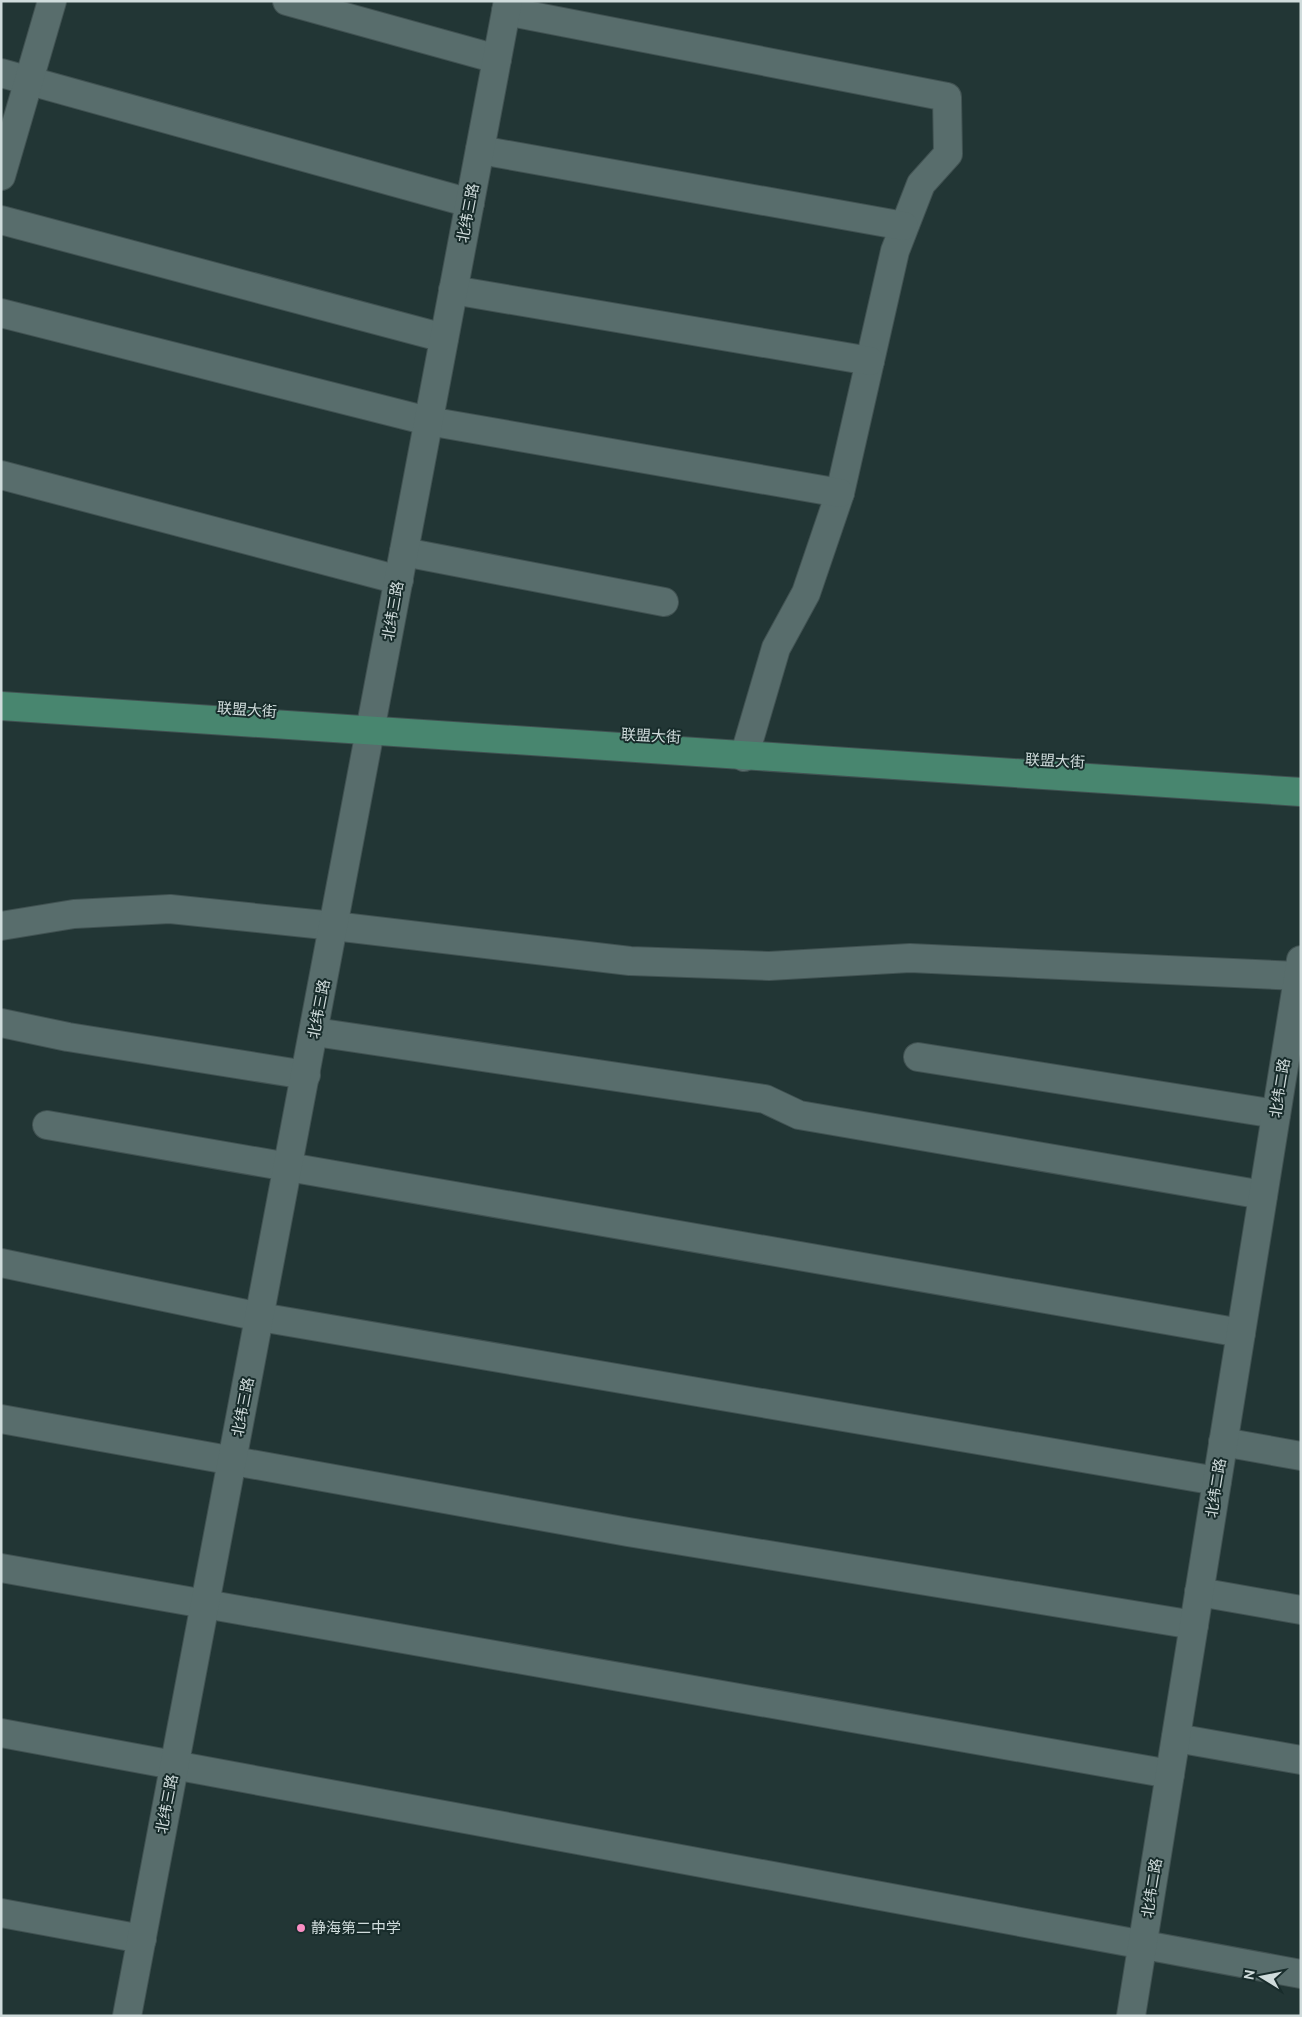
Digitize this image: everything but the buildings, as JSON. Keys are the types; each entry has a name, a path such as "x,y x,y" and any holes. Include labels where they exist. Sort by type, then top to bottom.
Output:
{"main road":[{"name":"联盟大街","path":"1,693 372,725 746,749 1301,776"},
{"path":"1,706 372,725"},
{"path":"746,749 1301,792"}],"street":[{"path":"1,176 52,1"},
{"path":"286,1 497,60"},
{"path":"507,6 947,97 948,154 921,184 895,251 840,493 806,592 776,648 746,749"},
{"name":"北纬三路","path":"127,2016 315,1032 507,6"},
{"path":"1,73 470,203"},
{"path":"480,150 904,226"},
{"path":"1,220 444,338"},
{"path":"453,290 870,361"},
{"path":"1,313 428,422 840,493"},
{"path":"1,475 399,580"},
{"path":"404,552 664,602"},
{"path":"1,926 74,914 170,909 334,926 630,961 769,966 910,958 1300,968"},
{"name":"北纬二路","path":"1131,2016 1263,1195 1285,1101 1300,968"},
{"path":"1,1023 68,1037 306,1075"},
{"path":"315,1032 765,1099 799,1115 1263,1195"},
{"path":"918,1057 1285,1101"},
{"path":"47,1125 1241,1333"},
{"path":"1,1263 260,1317 1217,1481"},
{"path":"1,1419 628,1532 1194,1625"},
{"path":"1223,1442 1301,1456"},
{"path":"1,1568 205,1606 1170,1774"},
{"path":"1199,1592 1301,1610"},
{"path":"1,1734 1301,1974"},
{"path":"1176,1738 1301,1760"},
{"path":"1,1913 142,1939"}],"place":[{"name":"静海第二中学","path":"301,1928"}]}
